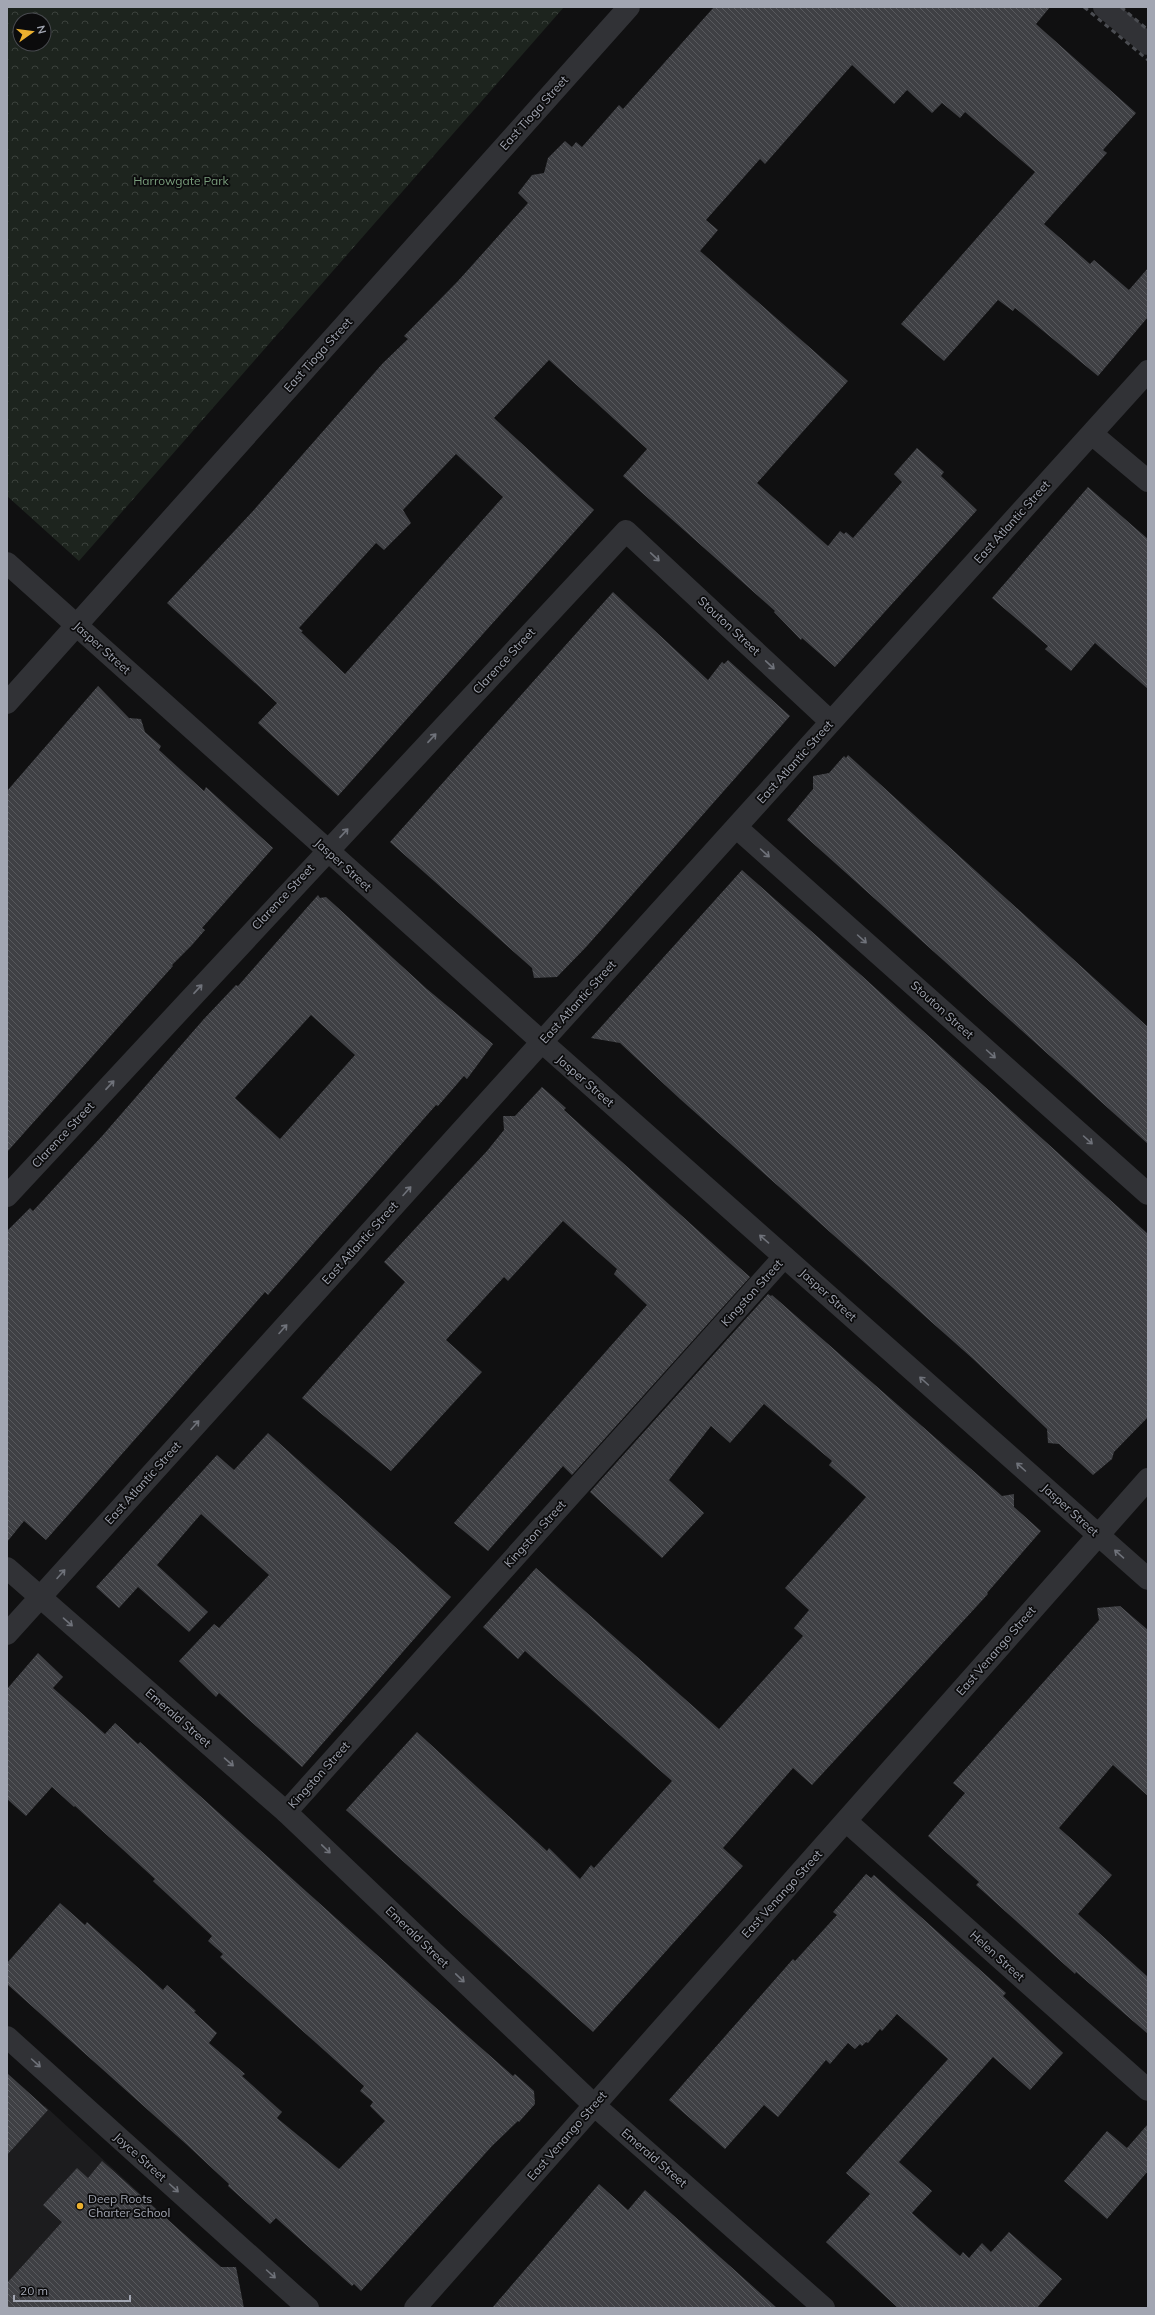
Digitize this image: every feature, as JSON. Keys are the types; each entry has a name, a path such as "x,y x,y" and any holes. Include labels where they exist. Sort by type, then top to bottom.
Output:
{"street":[{"name":"East Tioga Street","path":"7,703 629,7"},
{"path":"1104,7 1148,44"},
{"name":"East Atlantic Street","path":"7,1634 1148,371"},
{"path":"1092,434 1148,481"},
{"name":"Stouton Street","path":"626,531 831,722"},
{"name":"Clarence Street","path":"7,1196 327,850 626,531"},
{"name":"Jasper Street","path":"7,563 542,1042 1148,1579"},
{"name":"Stouton Street","path":"736,827 1148,1194"},
{"name":"Kingston Street","path":"286,1812 784,1257"},
{"name":"East Venango Street","path":"415,2308 1148,1479"},
{"name":"Emerald Street","path":"7,1568 286,1812 594,2105 824,2308"},
{"name":"Helen Street","path":"846,1821 1148,2090"},
{"name":"Joyce Street","path":"7,2037 308,2308"}],"shaded area":[{"name":"Deep Roots Charter School","path":"45,2106 214,2262 7,2308 7,2150"}],"green space":[{"name":"Harrowgate Park","path":"7,7 564,7 79,561 7,496"}],"building":[{"path":"714,7 1050,7 1036,24 1136,113 1103,150 1107,153 1044,224 1090,264 1094,260 1129,290 1148,268 1148,317 1098,376 1015,308 1013,311 998,300 944,361 901,324 1035,172 965,112 960,118 942,103 932,113 907,90 894,104 852,65 765,164 760,159 706,220 718,230 700,251 848,381 757,483 828,546 840,531 844,534 846,532 853,538 902,482 894,474 917,448 944,472 941,476 977,510 835,667 802,638 801,640 774,612 775,611 623,476 647,449 549,360 494,418 594,510 338,796 258,723 277,703 167,603 253,511 383,363 408,339 404,336 458,281 528,203 518,193 532,175 544,173 548,158 565,141 572,147 576,142 582,147 619,105 623,109","holes":["456,454 503,497 345,674 301,632 303,631 299,628 376,543 384,550 411,523 403,510"]},
{"path":"1088,487 1148,539 1148,689 1095,643 1071,671 1045,649 1048,646 992,598"},
{"path":"613,592 708,680 722,662 724,664 728,660 790,716 587,946 557,977 534,978 532,968 390,842"},
{"path":"98,686 129,718 141,719 145,732 161,746 159,750 204,791 206,787 273,848 202,928 205,930 192,945 172,965 173,966 7,1152 7,791"},
{"path":"848,755 1148,1027 1148,1144 787,820 813,789 813,776 829,773 844,756 846,758"},
{"path":"742,870 861,975 1148,1234 1148,1417 1114,1452 1112,1459 1093,1475 1059,1444 1048,1443 1047,1429 972,1358 680,1099 620,1043 591,1038"},
{"path":"318,895 320,898 326,897 427,989 493,1044 467,1079 464,1076 438,1106 436,1105 268,1295 265,1292 46,1540 24,1521 7,1542 7,1231 30,1208 33,1211 103,1135 203,1020 236,985 238,986","holes":["311,1015 355,1055 280,1139 235,1098"]},
{"path":"542,1087 566,1108 564,1110 750,1277 572,1475 563,1466 488,1551 454,1523 647,1305 614,1274 617,1269 563,1221 508,1281 504,1277 446,1340 482,1372 391,1471 302,1398 405,1282 384,1262 487,1151 504,1130 503,1116 515,1116"},
{"path":"768,1294 771,1296 772,1295 1002,1496 1014,1494 1014,1507 1041,1531 987,1593 988,1594 812,1785 793,1768 723,1848 743,1866 593,2032 346,1810 417,1732 547,1851 549,1848 580,1879 591,1865 594,1868 672,1781 525,1651 518,1659 483,1627 536,1568 719,1729 803,1636 794,1628 809,1610 785,1588 866,1497 829,1465 832,1461 764,1404 730,1443 711,1426 669,1480 704,1513 662,1558 590,1492"},
{"path":"268,1433 451,1597 302,1767 219,1693 216,1697 179,1661 214,1624 219,1628 269,1575 201,1514 157,1565 208,1612 189,1632 138,1587 119,1608 96,1587 217,1455 234,1470"},
{"path":"1120,1606 1148,1630 1148,1796 1113,1765 1059,1828 1112,1875 1078,1914 1148,1977 1148,2034 1076,1972 1075,1974 976,1885 979,1882 928,1836 965,1793 953,1783 1099,1620 1097,1608"},
{"path":"38,1653 63,1677 53,1688 105,1734 115,1723 138,1744 140,1742 454,2024 513,2076 515,2074 534,2091 535,2104 519,2122 518,2121 492,2146 361,2291 354,2284 352,2286 276,2218 270,2224 228,2186 229,2184 186,2144 7,1984 7,1963 60,1903 85,1925 87,1922 163,1990 167,1985 196,2011 194,2012 217,2033 209,2043 245,2074 242,2076 282,2112 277,2118 339,2169 385,2121 370,2106 373,2102 360,2091 364,2086 220,1957 223,1954 208,1941 212,1936 153,1881 155,1879 75,1806 74,1807 52,1787 26,1816 7,1799 7,1689"},
{"path":"866,1874 871,1878 874,1875 1006,1993 1003,1996 1063,2053 1030,2090 993,2057 899,2162 932,2191 912,2213 960,2256 963,2252 969,2258 982,2243 991,2252 1009,2232 1062,2279 1037,2308 898,2308 826,2242 870,2194 846,2173 948,2059 897,2014 882,2031 880,2029 868,2043 866,2042 862,2046 860,2044 855,2049 848,2043 830,2064 826,2060 778,2117 764,2105 725,2149 669,2100 793,1959 795,1961 837,1915 833,1912"},
{"path":"7,2073 48,2110 7,2155"},
{"path":"1148,2124 1148,2171 1107,2219 1064,2181 1107,2131 1127,2148"},
{"name":"Deep Roots Charter School","path":"102,2161 221,2267 236,2267 244,2308 7,2308 7,2283 62,2222 43,2205 77,2168 88,2178"},
{"path":"599,2184 628,2210 645,2190 777,2308 492,2308"}],"railway":[{"path":"1084,7 1148,60"},
{"path":"1121,7 1148,30"}],"place":[{"name":"Deep Roots Charter School","path":"80,2206"}]}
